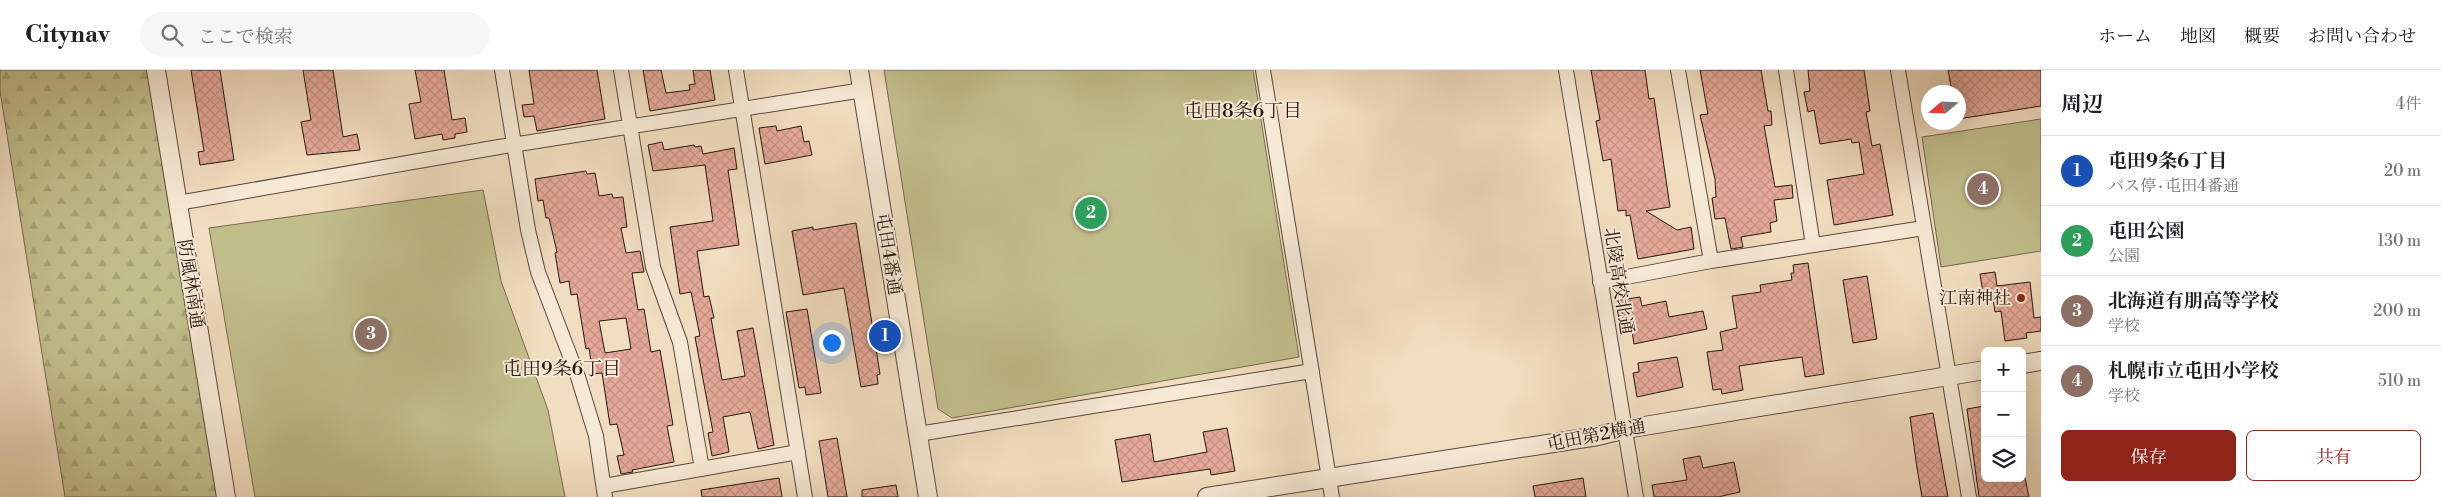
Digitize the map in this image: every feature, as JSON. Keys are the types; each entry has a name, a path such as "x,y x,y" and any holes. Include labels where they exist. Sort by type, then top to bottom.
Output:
{"street":[{"name":"防風林南通","path":"156,70 226,497"},
{"path":"502,70 528,230 538,272 578,377 596,436 605,491 702,469 798,452"},
{"path":"621,70 652,267 680,342 702,469"},
{"path":"736,70 805,497"},
{"name":"屯田4番通","path":"860,70 928,497"},
{"path":"1263,70 1332,497"},
{"name":"北陵高校北通","path":"1566,70 1636,497"},
{"path":"1678,70 1711,261"},
{"path":"1786,70 1813,245"},
{"path":"1898,70 1969,497"},
{"path":"178,203 514,145 863,90"},
{"path":"1600,282 1711,261 1924,228"},
{"path":"2026,363 2041,361"},
{"path":"918,434 1312,371"},
{"name":"屯田第2横通","path":"1207,497 1598,436 1626,429 1981,371"}],"green space":[{"path":"0,70 149,70 220,497 65,497 0,91"},
{"path":"884,70 1253,70 1299,357 952,418 938,409"},
{"path":"2041,119 2041,251 1941,267 1922,137"},
{"path":"483,190 501,281 548,410 565,497 255,497 209,228"}],"building":[{"path":"191,70 220,70 234,160 200,165 198,152 204,151"},
{"path":"303,70 333,70 343,137 357,134 360,150 307,155 301,122 311,120"},
{"path":"415,70 444,70 452,120 465,118 467,132 455,134 455,138 443,140 442,134 415,139 409,104 421,102"},
{"path":"529,70 597,70 605,119 537,131 534,116 524,117 522,105 534,104"},
{"path":"643,70 661,70 666,93 690,90 689,85 695,84 693,70 710,70 715,100 650,111"},
{"path":"1591,70 1645,70 1649,99 1654,98 1670,207 1646,211 1677,230 1691,227 1694,249 1638,259 1630,215 1626,216 1626,210 1618,211 1611,159 1603,161 1596,121 1600,120"},
{"path":"1700,70 1761,70 1768,111 1771,111 1772,125 1764,126 1775,187 1792,185 1793,198 1774,200 1777,221 1770,223 1771,232 1741,237 1743,247 1731,249 1725,218 1715,219 1712,198 1716,197 1715,179 1700,115 1708,114"},
{"path":"1808,70 1864,70 1870,111 1866,112 1872,146 1880,144 1893,215 1834,225 1827,180 1864,174 1859,142 1852,143 1851,139 1820,144 1814,110 1808,112 1804,92 1810,91"},
{"path":"1948,70 2041,70 2041,106 1966,118 1966,85 1951,85"},
{"path":"776,126 777,131 801,126 804,142 809,141 812,155 765,164 759,128"},
{"path":"662,142 664,150 694,145 695,147 701,146 703,154 734,148 737,169 728,170 739,245 697,251 704,297 709,296 714,318 711,318 722,380 745,376 737,331 753,328 774,445 758,449 750,412 723,417 729,452 712,456 708,433 713,432 695,337 700,336 691,292 680,294 670,227 713,221 705,165 653,171 648,145"},
{"path":"586,171 587,174 595,173 599,196 612,194 613,198 623,197 627,227 621,228 626,253 640,251 644,272 632,273 638,310 644,309 651,352 660,350 673,425 667,426 674,462 621,474 617,456 624,455 617,424 610,425 602,373 593,374 589,348 586,349 577,294 571,295 569,281 560,283 555,253 557,252 549,218 546,218 543,200 538,201 535,179","holes":["626,318 631,349 605,353 599,321"]},
{"path":"856,223 880,374 877,375 878,384 861,387 844,288 803,295 792,231 813,227 813,230"},
{"path":"1808,263 1824,374 1805,377 1802,357 1780,360 1739,366 1743,390 1722,394 1721,389 1713,390 1707,352 1723,350 1720,332 1737,328 1732,296 1761,292 1760,285 1792,280 1791,273 1794,273 1793,265"},
{"path":"1995,272 1997,286 2030,282 2034,318 2041,317 2041,331 2026,333 2027,338 2005,341 2001,311 1995,312 1992,292 1983,293 1980,274"},
{"path":"1867,276 1877,339 1853,343 1843,280"},
{"path":"1640,297 1642,306 1666,301 1669,317 1703,311 1707,329 1634,344 1631,325 1624,326 1620,300"},
{"path":"807,309 821,393 806,395 805,387 799,388 786,312"},
{"path":"1677,357 1683,387 1637,397 1633,373 1639,372 1638,363"},
{"path":"1981,407 1981,482 2026,482 2029,497 1979,497 1967,409"},
{"path":"1933,413 1948,497 1922,497 1910,417"},
{"path":"1227,428 1235,471 1211,475 1210,469 1122,482 1115,440 1150,434 1154,462 1207,452 1203,432"},
{"path":"837,438 847,497 828,497 819,441"},
{"path":"1700,456 1703,468 1734,462 1740,492 1718,497 1654,497 1652,485 1687,480 1683,459"},
{"path":"779,478 782,497 702,497 701,490"},
{"path":"1583,478 1586,497 1535,497 1533,486"},
{"path":"896,485 898,497 862,497 862,490"}],"place":[{"name":"札幌市立屯田小学校","path":"1983,189"},
{"name":"屯田公園","path":"1091,213"},
{"name":"江南神社","path":"2021,298"},
{"name":"北海道有朋高等学校","path":"371,334"},
{"name":"屯田9条6丁目","path":"885,336"}],"district":[{"name":"屯田8条6丁目","path":"1243,110"},
{"name":"屯田9条6丁目","path":"562,368"}]}
